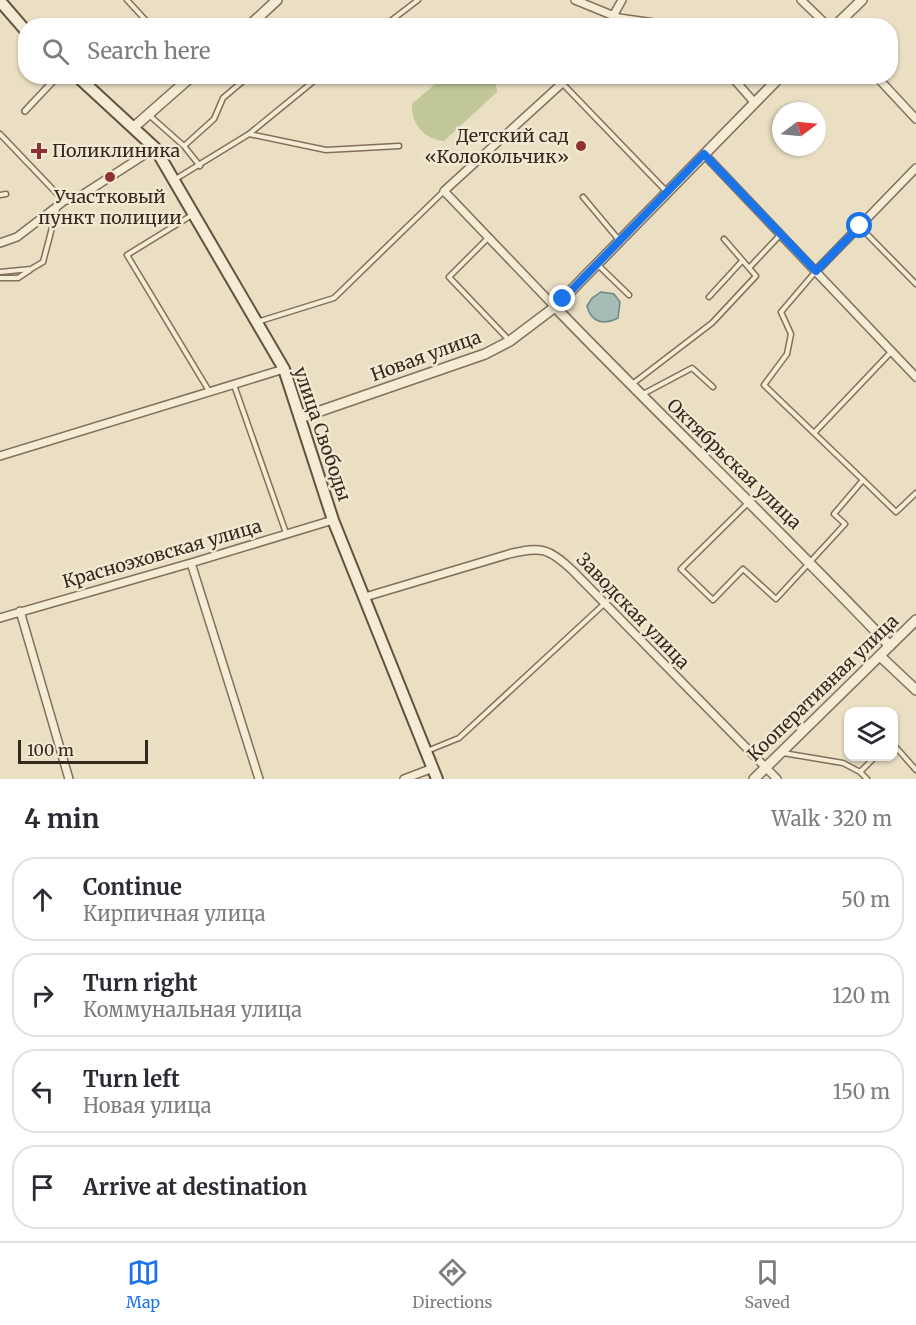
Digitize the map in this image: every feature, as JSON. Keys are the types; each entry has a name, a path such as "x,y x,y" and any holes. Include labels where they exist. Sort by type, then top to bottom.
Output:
{"main road":[{"path":"0,2 18,22"},
{"name":"улица Свободы","path":"86,84 155,148 284,369 333,520 435,771"}],"street":[{"path":"258,18 277,0"},
{"path":"613,16 622,0"},
{"path":"801,0 820,18"},
{"path":"843,18 862,0"},
{"path":"577,1 619,18"},
{"path":"25,111 50,84"},
{"path":"134,127 183,84"},
{"path":"555,307 444,191 561,84"},
{"path":"738,84 754,102"},
{"name":"Новая улица","path":"300,418 485,354 510,341 555,307 773,84"},
{"path":"883,84 916,119"},
{"path":"0,243 17,237 57,209 64,201 82,195 155,148"},
{"path":"704,154 916,377"},
{"path":"816,271 916,168"},
{"name":"Октябрьская улица","path":"555,307 640,395 810,561 890,646"},
{"path":"0,456 284,369"},
{"name":"Красноэховская улица","path":"0,618 333,520"},
{"name":"Заводская улица","path":"364,597 532,548 545,551 561,559 777,779"},
{"path":"191,563 259,779"},
{"path":"20,611 69,779"},
{"name":"Кооперативная улица","path":"754,779 916,620"},
{"path":"880,656 916,690"},
{"path":"404,779 435,771"}],"lane":[{"path":"127,0 144,18"},
{"path":"394,18 417,0"},
{"path":"184,146 214,119 223,98 240,84"},
{"path":"174,181 249,134 310,84"},
{"path":"563,84 666,192"},
{"path":"149,115 184,146 200,166"},
{"path":"0,134 64,201"},
{"path":"249,134 326,150 399,146"},
{"path":"256,322 334,298 444,191"},
{"path":"0,195 6,194"},
{"path":"583,197 620,240"},
{"path":"0,278 18,278 43,262 57,209"},
{"path":"193,214 127,255 210,391"},
{"path":"860,226 916,284"},
{"path":"749,268 780,234"},
{"path":"489,238 449,276 510,341"},
{"path":"631,386 712,322 756,276 724,239"},
{"path":"709,297 742,261"},
{"path":"597,264 629,295"},
{"path":"0,272 31,269"},
{"path":"816,271 781,312 792,334 787,354 764,385 896,512 916,493"},
{"path":"814,433 892,351"},
{"path":"640,395 692,368 713,387"},
{"path":"234,384 286,534"},
{"path":"749,501 681,569 713,600 743,569 776,599 845,524 834,514 862,480"},
{"path":"426,751 459,738 604,603"},
{"path":"898,750 916,770"},
{"path":"780,753 843,763 860,772 867,779"},
{"path":"860,772 871,761"}],"green space":[{"path":"435,84 496,84 497,92 444,141 430,137 420,129 414,118 412,104"}],"water":[{"path":"601,292 614,294 620,302 618,318 603,322 595,319 589,312 587,306 592,298"}],"place":[{"name":"Детский сад «Колокольчик»","path":"581,146"},
{"name":"Поликлиника","path":"39,151"},
{"name":"Участковый пункт полиции","path":"110,177"}],"route":[{"path":"563,299 704,154 816,271 860,226"}]}
